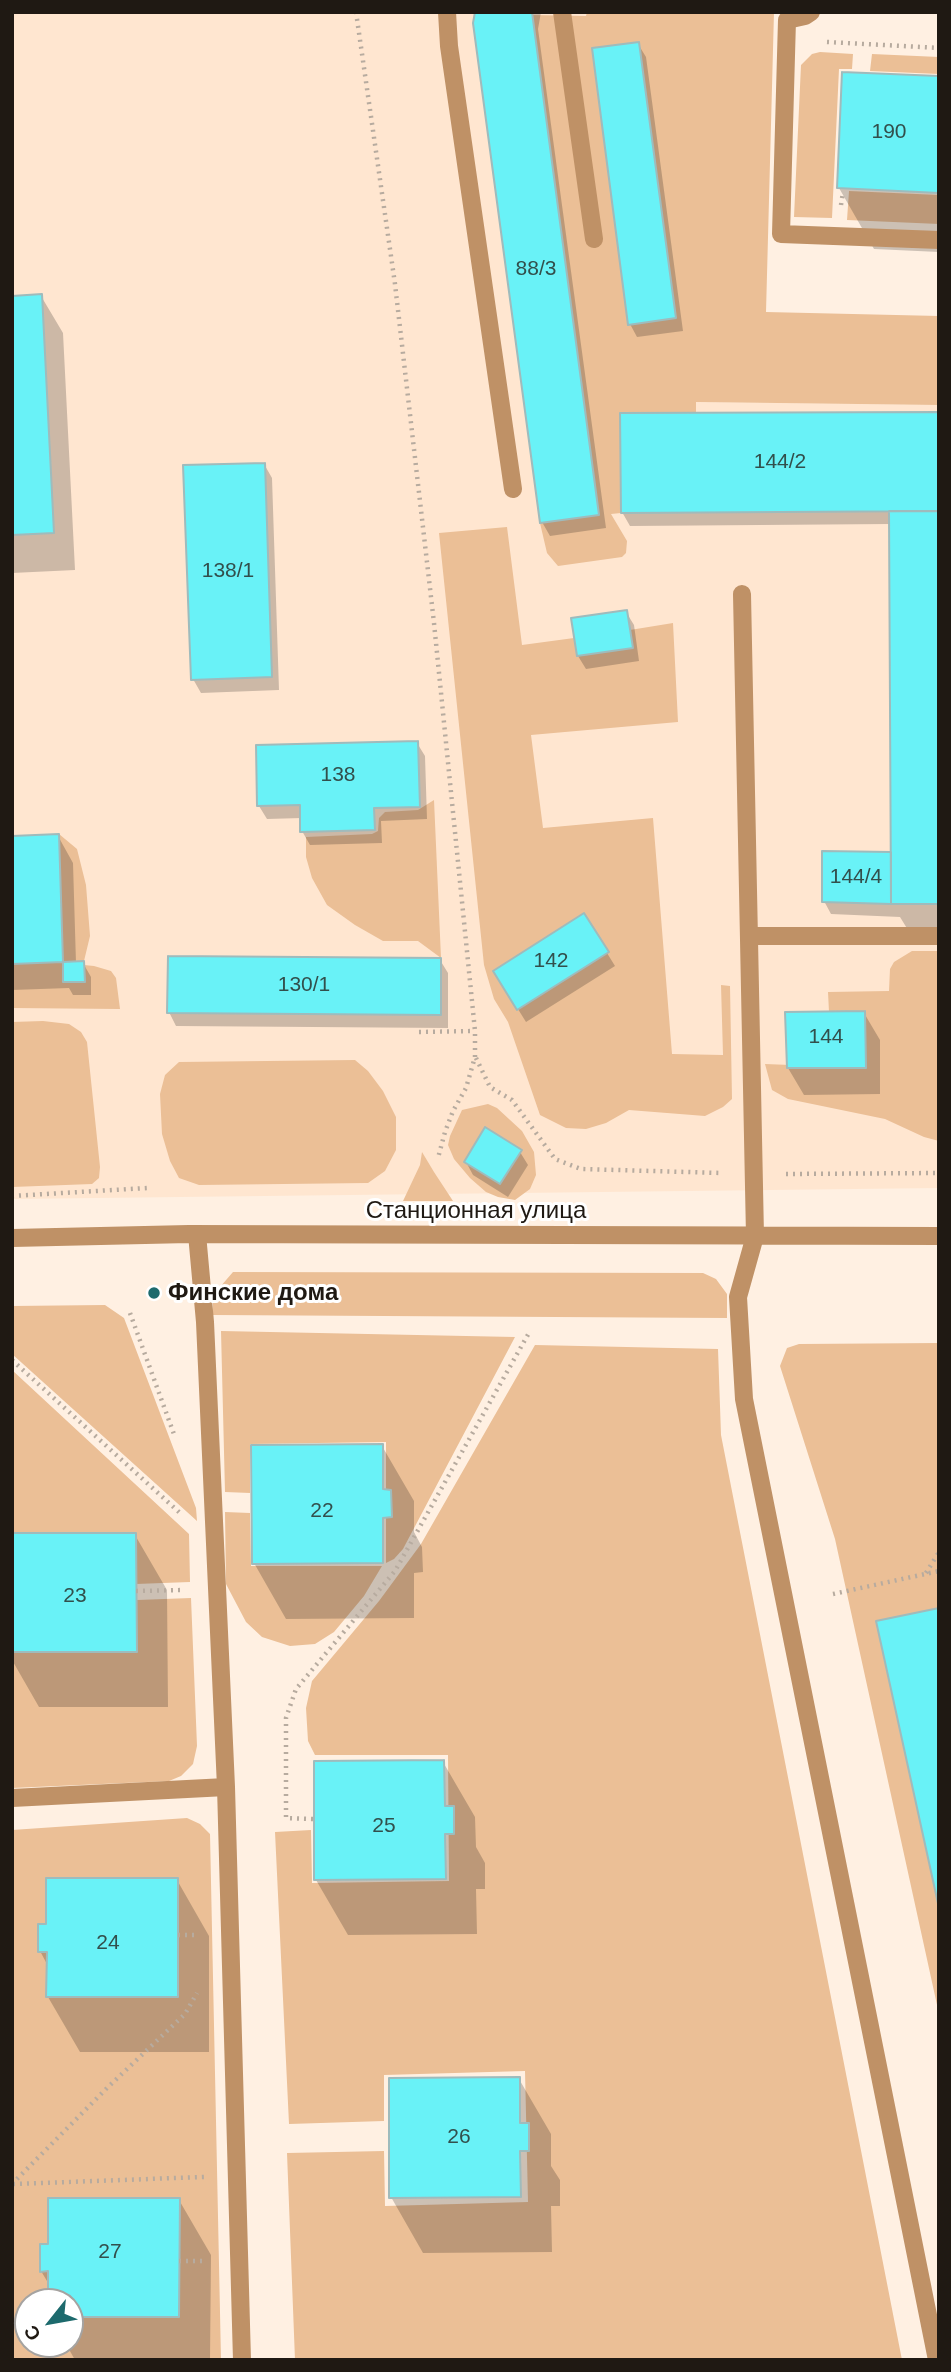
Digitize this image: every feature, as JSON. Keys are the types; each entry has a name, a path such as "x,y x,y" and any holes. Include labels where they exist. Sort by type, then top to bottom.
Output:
{"street":[{"path":"447,12 451,60 513,489"},
{"path":"562,12 594,239"},
{"path":"811,12 787,20 781,234 939,240"},
{"path":"742,594 755,1236 738,1297 744,1399 937,2360"},
{"path":"749,936 939,936"},
{"path":"197,1234 205,1322 226,1787 242,2360"},
{"name":"Станционная улица","path":"12,1238 197,1234 939,1236"},
{"path":"12,1798 226,1787"}],"path":[{"path":"356,12 397,297 475,1031 475,1057 466,1088 453,1111 438,1158"},
{"path":"786,62 807,41 939,48"},
{"path":"419,1031 475,1031"},
{"path":"475,1057 490,1087 512,1100 555,1159 581,1169"},
{"path":"12,1196 146,1188"},
{"path":"130,1313 177,1443"},
{"path":"313,1819 286,1818 286,1718 296,1689 395,1571 530,1331"},
{"path":"12,1360 181,1514"},
{"path":"926,1573 939,1552"},
{"path":"833,1594 939,1571"},
{"path":"136,1591 190,1590"},
{"path":"178,1935 204,1935"},
{"path":"12,2184 185,2014 198,1992"},
{"path":"12,2184 208,2177"},
{"path":"179,2261 210,2261"}],"shaded area":[{"path":"12,12 708,12 696,402 939,405 939,1188 12,1199"},
{"path":"587,12 774,12 766,312 939,316 939,405 696,402 696,413 620,413 621,513 611,514 627,541 626,553 622,557 558,566 547,553 540,523 599,515 531,15 586,16"},
{"path":"812,54 853,54 852,69 839,69 832,218 794,217 801,65"},
{"path":"872,54 939,57 939,74 870,71"},
{"path":"849,191 939,195 939,224 847,220"},
{"path":"507,527 522,645 574,638 577,656 632,648 630,630 673,623 678,722 531,735 543,828 653,818 672,1054 723,1055 721,985 730,986 732,1099 705,1116 629,1110 606,1123 586,1129 566,1128 540,1115 508,1022 494,999 484,965 439,533"},
{"path":"434,800 441,958 418,941 383,941 327,905 312,878 306,857 306,837 372,834 378,831 379,818 385,812 418,810"},
{"path":"59,834 77,849 86,885 90,936 84,961 63,962 63,982 84,982 84,965 111,971 116,978 120,1009 12,1008 12,964"},
{"path":"912,951 939,951 939,1141 885,1119 788,1099 772,1090 765,1064 866,1068 865,1012 829,1012 828,992 889,991 890,969 894,962"},
{"path":"12,1022 69,1024 81,1032 87,1042 100,1167 99,1178 92,1184 12,1187"},
{"path":"355,1060 368,1071 383,1091 396,1117 396,1150 385,1171 368,1183 199,1185 179,1178 170,1161 162,1134 160,1094 165,1075 179,1062"},
{"path":"488,1104 497,1108 522,1131 534,1152 536,1175 530,1189 515,1200 486,1192 454,1159 448,1145 462,1110"},
{"path":"422,1152 453,1201 403,1201 420,1165"},
{"path":"233,1272 703,1273 716,1279 727,1294 727,1318 213,1315 213,1303 220,1287"},
{"path":"105,1305 124,1318 196,1508 197,1521 12,1354 12,1306"},
{"path":"221,1331 515,1337 403,1549 386,1563 386,1442 250,1444 250,1493 225,1492"},
{"path":"939,1343 939,1608 876,1622 939,1908 939,2014 835,1539 780,1366 787,1348 799,1344"},
{"path":"535,1345 718,1349 721,1435 902,2360 295,2360 287,2153 384,2151 385,2206 528,2202 525,2071 384,2075 384,2121 289,2124 275,1832 311,1830 312,1883 449,1881 448,1755 315,1755 308,1741 306,1708 312,1681 379,1601 421,1544"},
{"path":"12,1370 189,1534 190,1582 136,1584 136,1533 12,1533"},
{"path":"225,1512 250,1513 251,1566 382,1566 364,1596 334,1632 315,1644 290,1646 262,1637 246,1622 226,1584"},
{"path":"191,1598 197,1746 193,1764 181,1776 169,1781 12,1788 12,1652 137,1651 137,1600"},
{"path":"187,1818 200,1824 210,1834 221,2360 12,2360 12,1830"}],"building":[{"path":"475,12 532,12 599,515 540,523 473,23"},
{"path":"639,42 676,318 628,325 592,48"},
{"path":"842,72 939,76 939,193 837,188"},
{"path":"42,294 54,533 12,535 12,296"},
{"path":"939,412 939,511 621,513 620,413"},
{"path":"265,463 272,677 191,680 183,465"},
{"path":"889,511 939,511 939,904 891,904"},
{"path":"627,610 633,648 577,656 571,618"},
{"path":"418,741 420,807 374,808 375,830 300,832 300,805 257,806 256,745"},
{"path":"59,834 63,962 12,964 12,836"},
{"path":"822,851 891,852 891,904 822,902"},
{"path":"584,913 609,952 517,1010 493,971"},
{"path":"168,956 441,958 441,1015 167,1013"},
{"path":"84,961 85,982 63,982 63,962"},
{"path":"865,1011 866,1068 787,1068 785,1012"},
{"path":"485,1127 522,1150 500,1184 464,1162"},
{"path":"383,1444 383,1489 391,1490 392,1517 383,1518 383,1563 252,1564 251,1445"},
{"path":"12,1533 136,1533 137,1652 12,1652"},
{"path":"939,1608 939,1908 876,1621"},
{"path":"444,1760 445,1806 454,1806 454,1834 445,1834 446,1879 314,1880 314,1761"},
{"path":"46,1878 178,1878 178,1997 46,1997 47,1952 38,1952 38,1924 46,1924"},
{"path":"520,2077 520,2123 529,2123 529,2151 520,2151 521,2197 389,2198 389,2078"},
{"path":"48,2198 180,2198 179,2317 84,2317 84,2288 48,2288 48,2271 40,2272 40,2244 48,2244"}],"place":[{"name":"Финские дома","path":"154,1293"}]}
